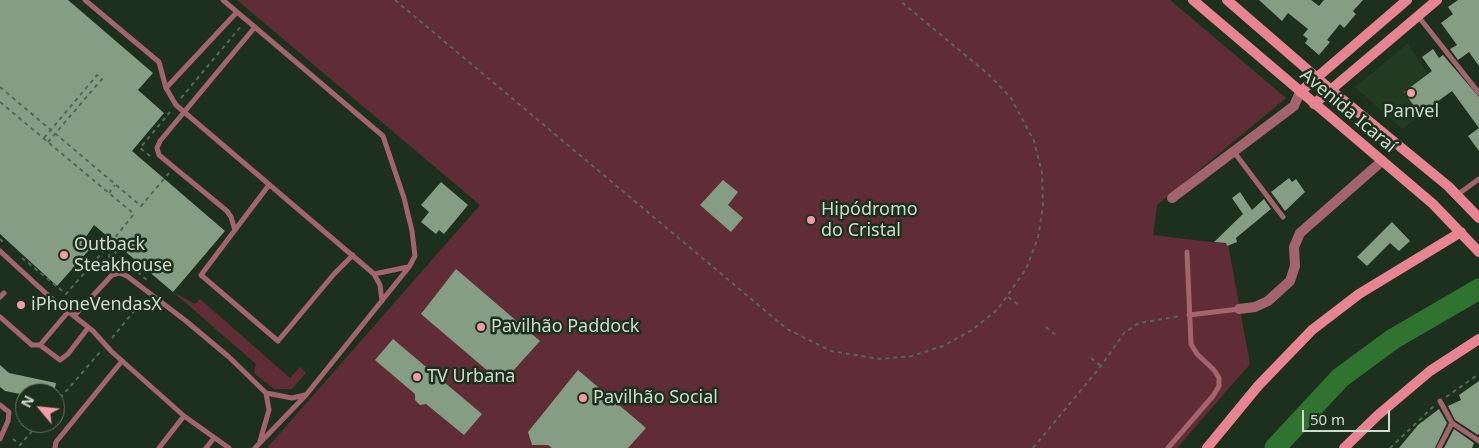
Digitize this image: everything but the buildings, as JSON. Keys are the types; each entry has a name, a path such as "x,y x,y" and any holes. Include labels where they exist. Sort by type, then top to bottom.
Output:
{"main road":[{"name":"Avenida Icaraí","path":"1193,0 1433,204 1479,252"},
{"name":"Avenida Icaraí","path":"1227,0 1457,195 1479,218"},
{"path":"1300,92 1407,0"},
{"path":"1314,104 1437,0"},
{"path":"1207,448 1258,386 1312,330 1359,294 1461,232"},
{"path":"1344,448 1378,415 1430,371 1479,339"}],"street":[{"path":"1172,198 1294,106 1300,92"},
{"path":"1294,106 1314,104"},
{"path":"1239,309 1255,307 1268,301 1290,281 1295,266 1294,247 1300,233 1382,161"}],"lane":[{"path":"85,0 159,62 166,88 176,105 374,274 380,285 382,301"},
{"path":"223,0 383,136 394,166 412,231 415,256 382,301 306,395 257,446"},
{"path":"166,88 237,12"},
{"path":"1418,16 1479,93"},
{"path":"235,230 227,211 159,155 158,148 160,141 255,28"},
{"path":"1234,151 1283,217"},
{"path":"1457,195 1479,179"},
{"path":"269,185 201,275 278,341 334,274 353,255"},
{"path":"0,252 91,330 184,416 229,448"},
{"path":"1168,448 1213,396 1219,386 1219,378 1214,370 1197,354 1191,344 1187,252"},
{"path":"374,274 409,266"},
{"path":"74,316 112,275 120,273 127,276 164,304 229,357 266,393 292,398 306,395"},
{"path":"1189,315 1239,309"},
{"path":"40,345 68,312"},
{"path":"0,317 32,345 40,345 60,360 91,330"},
{"path":"56,448 56,442 122,360"},
{"path":"257,446 269,415 266,393"},
{"path":"1440,401 1452,423 1479,441"},
{"path":"0,439 8,422 8,412 1,408"},
{"path":"159,448 184,416"},
{"path":"1439,448 1452,423"},
{"path":"206,448 214,438"}],"path":[{"path":"395,0 787,329 816,345 863,358 888,359 912,356 958,339 986,320 1008,297 1026,269 1041,222 1043,190 1034,141 1020,112 1000,86 899,0"},
{"path":"44,138 97,75 102,79 48,142"},
{"path":"0,88 141,206 164,179"},
{"path":"0,102 134,214 108,246 112,275"},
{"path":"109,193 116,184"},
{"path":"1008,297 1019,306"},
{"path":"1033,448 1101,366 1124,333 1139,323 1189,315"},
{"path":"1046,327 1057,336"},
{"path":"1091,358 1101,366"},
{"path":"1390,448 1440,401 1479,374"},
{"path":"13,439 20,445 30,433"}],"shaded area":[{"name":"Hipódromo do Cristal","path":"237,0 1170,0 1286,98 1157,205 1153,235 1228,244 1250,364 1177,448 267,448 480,205"},
{"path":"1408,43 1443,99 1402,129 1355,87"},
{"path":"173,292 195,304 200,299 290,378 300,367 306,373 292,389 274,389 254,373 256,364"}],"waterway":[{"path":"1275,448 1340,378 1393,339 1479,289"}],"place":[{"name":"Panvel","path":"1411,93"},
{"name":"Hipódromo do Cristal","path":"811,220"},
{"name":"Outback Steakhouse","path":"64,255"},
{"name":"iPhoneVendasX","path":"21,305"},
{"name":"Pavilhão Paddock","path":"481,327"},
{"name":"TV Urbana","path":"417,377"},
{"name":"Pavilhão Social","path":"583,398"}]}
